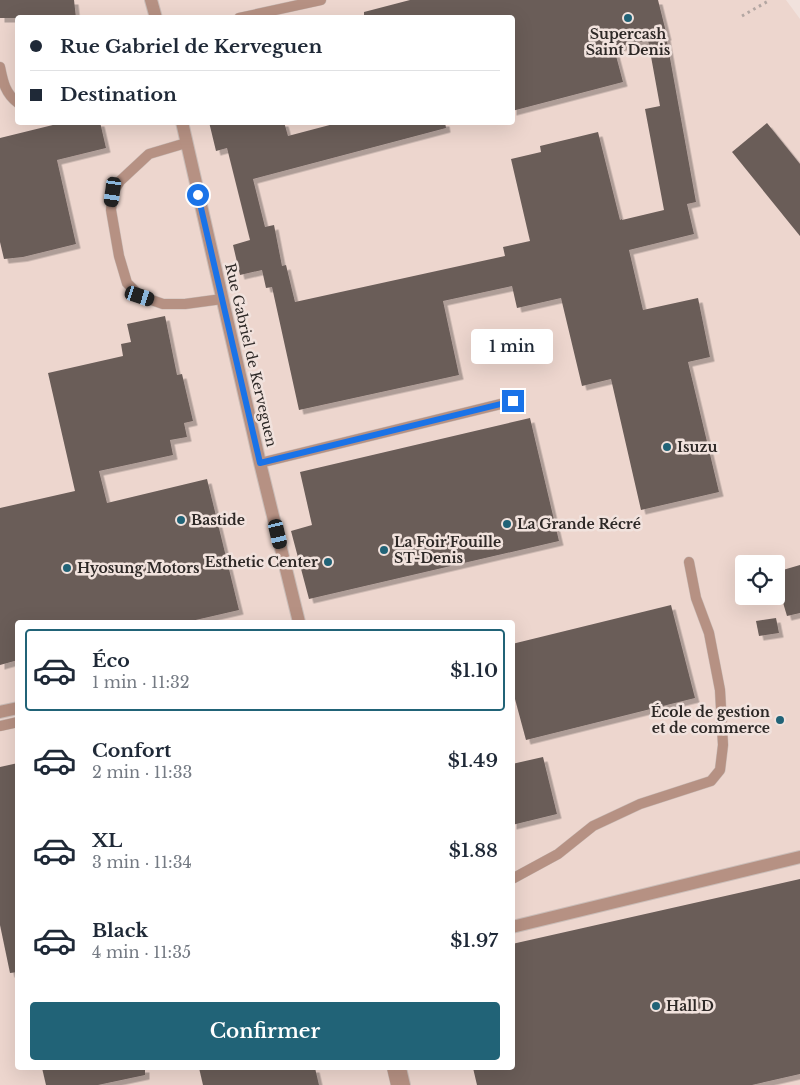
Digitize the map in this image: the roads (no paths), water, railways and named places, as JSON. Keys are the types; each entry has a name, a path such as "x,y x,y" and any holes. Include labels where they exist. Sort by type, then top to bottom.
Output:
{"street":[{"path":"151,0 155,15"},
{"name":"Rue Gabriel de Kerveguen","path":"183,125 260,463 299,620"},
{"path":"0,712 15,709"},
{"path":"515,925 800,857"},
{"path":"400,1070 404,1085"}],"lane":[{"path":"253,15 321,0"},
{"path":"0,67 9,95 15,100"},
{"path":"186,143 149,154 120,181 113,192 111,210 119,256 127,283 140,296 163,304 184,304 222,299"},
{"path":"260,463 513,401"},
{"path":"515,877 558,854 594,826 640,804 711,781 720,770 723,745 720,690 709,633 696,598 689,562"},
{"path":"0,726 15,723"},
{"path":"392,1070 396,1085"}],"place":[{"name":"Supercash Saint Denis","path":"628,18"},
{"name":"Isuzu","path":"667,447"},
{"name":"Bastide","path":"181,520"},
{"name":"La Grande Récré","path":"507,524"},
{"name":"La Foir'Fouille ST-Denis","path":"384,550"},
{"name":"Esthetic Center","path":"328,562"},
{"name":"Hyosung Motors","path":"67,568"},
{"name":"École de gestion et de commerce","path":"780,720"},
{"name":"Hall D","path":"656,1006"}]}
